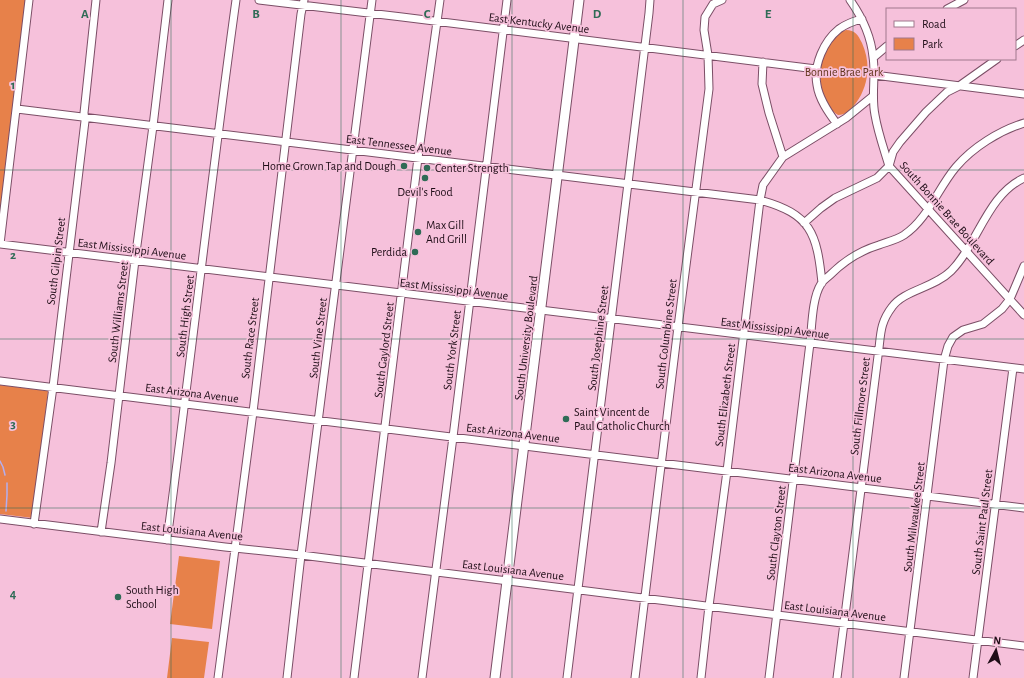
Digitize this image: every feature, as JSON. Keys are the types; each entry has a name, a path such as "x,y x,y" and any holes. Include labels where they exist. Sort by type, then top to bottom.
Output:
{"main road":[{"name":"South University Boulevard","path":"495,678 579,0"}],"street":[{"path":"0,244 29,0"},
{"name":"South Gilpin Street","path":"34,524 53,387 96,0"},
{"name":"South Williams Street","path":"101,532 168,0"},
{"name":"South High Street","path":"167,540 202,269 217,134 236,0"},
{"name":"East Kentucky Avenue","path":"259,0 304,3 370,13 816,69"},
{"name":"South Vine Street","path":"286,678 372,0"},
{"name":"South Gaylord Street","path":"354,678 386,428 418,158 440,0"},
{"name":"South York Street","path":"422,678 507,0"},
{"name":"South Josephine Street","path":"567,678 650,0"},
{"name":"South Columbine Street","path":"635,678 709,89 708,55 704,30 705,17 713,4 722,0"},
{"path":"949,8 964,0"},
{"name":"South Bonnie Brae Boulevard","path":"854,2 870,40 874,57 874,114 889,166 1024,315"},
{"name":"South Race Street","path":"218,678 301,14 304,3"},
{"path":"836,124 821,99 816,84 816,69 821,54 833,36 845,25 862,19"},
{"path":"874,57 886,47"},
{"path":"804,223 835,198 878,178 889,166 892,152 926,112 947,92 959,86 996,60"},
{"path":"763,62 762,84 769,113 784,157"},
{"path":"874,75 1024,94"},
{"name":"South Elizabeth Street","path":"701,678 763,185 784,157 857,111 873,96"},
{"name":"East Tennessee Avenue","path":"16,109 760,200 786,209 798,216 804,223 815,241 819,257 822,283"},
{"path":"822,283 839,265 856,254 903,235 912,229 928,209 956,167 984,142 1013,126 1024,123"},
{"name":"South Fillmore Street","path":"837,678 879,351 880,332 885,318 893,305 903,296 939,281 952,270 966,251 997,201 1010,188 1024,178"},
{"name":"East Mississippi Avenue","path":"0,244 1024,369"},
{"path":"1010,299 1024,266"},
{"name":"South Clayton Street","path":"769,678 816,297 822,283"},
{"name":"South Milwaukee Street","path":"904,678 944,360 948,346 953,337 962,330 983,324 1002,309 1010,299"},
{"name":"South Saint Paul Street","path":"973,678 1013,368"},
{"name":"East Arizona Avenue","path":"0,380 1024,508"},
{"name":"East Louisiana Avenue","path":"0,519 301,555 1024,646"}],"green space":[{"path":"0,0 27,0 0,224"},
{"name":"Bonnie Brae Park","path":"846,30 852,31 856,34 862,43 867,58 867,74 864,89 856,103 846,113 838,115 831,109 824,97 821,87 821,64 824,52 829,43 837,35"},
{"path":"0,385 48,391 33,518 0,514"},
{"path":"179,556 220,561 212,629 170,624"},
{"path":"172,638 209,642 204,678 167,678"}],"waterway":[{"path":"0,461 5,475"},
{"path":"6,511 7,483"}],"place":[{"name":"Home Grown Tap and Dough","path":"404,166"},
{"name":"Center Strength","path":"427,168"},
{"name":"Devil's Food","path":"425,178"},
{"name":"Max Gill And Grill","path":"418,232"},
{"name":"Perdida","path":"415,252"},
{"name":"Saint Vincent de Paul Catholic Church","path":"566,419"},
{"name":"South High School","path":"118,597"}]}
